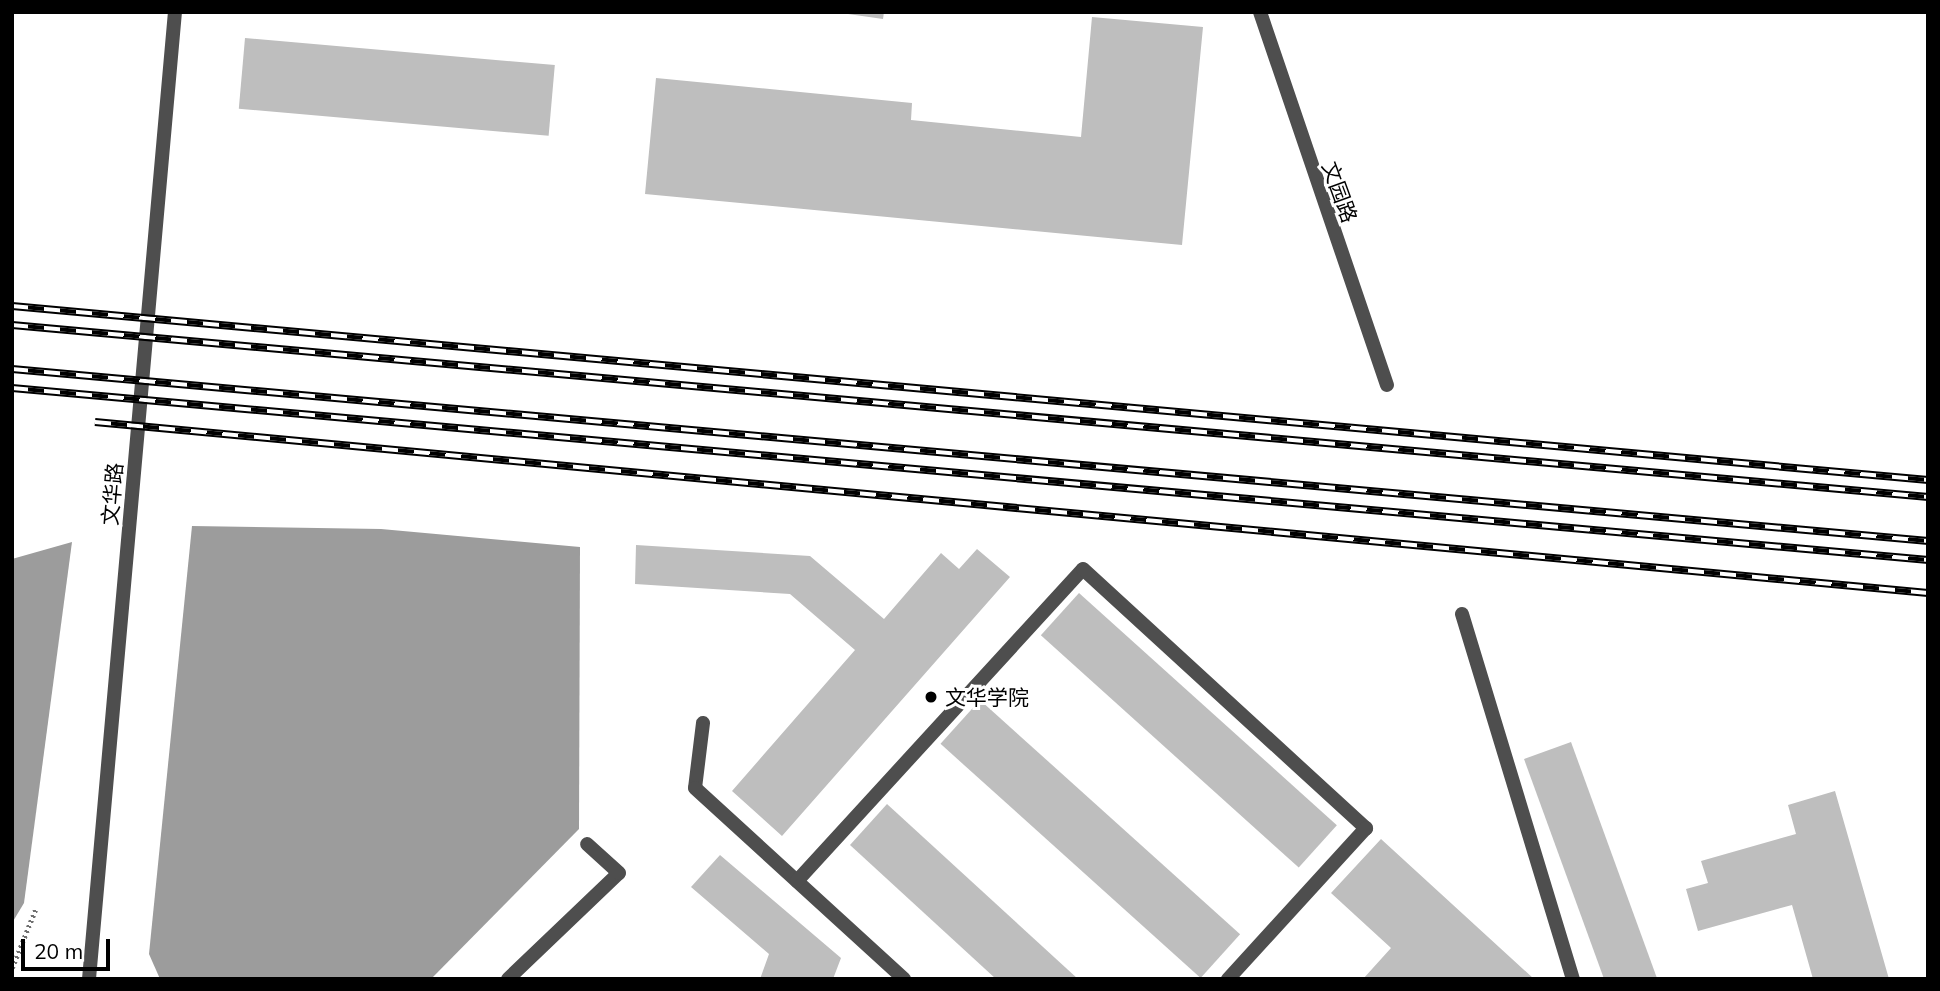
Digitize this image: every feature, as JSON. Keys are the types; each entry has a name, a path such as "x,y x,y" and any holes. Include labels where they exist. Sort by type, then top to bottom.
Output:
{"street":[{"name":"文华路","path":"89,979 175,12"},
{"name":"文园路","path":"1260,12 1387,385"},
{"path":"797,881 1083,569 1366,828 1228,979"},
{"path":"1462,614 1573,979"},
{"path":"703,723 695,788 904,979"},
{"path":"508,979 619,873 587,844"}],"path":[{"path":"12,968 36,908"}],"shaded area":[{"path":"192,526 381,529 580,547 579,829 431,979 160,979 149,954"},
{"path":"72,542 24,903 12,923 12,559"}],"building":[{"path":"834,12 884,12 883,19"},
{"path":"1092,17 1203,27 1182,245 645,194 656,78 912,103 911,120 1081,137"},
{"path":"245,38 555,65 549,136 239,109"},
{"path":"636,545 810,556 884,619 941,553 959,569 977,549 1010,577 782,836 732,791 855,650 790,594 635,584"},
{"path":"1079,593 1337,825 1299,868 1041,635"},
{"path":"980,700 1240,934 1201,978 941,744"},
{"path":"1571,742 1657,979 1604,979 1524,759"},
{"path":"1835,791 1889,979 1813,979 1792,905 1698,931 1686,889 1708,883 1701,861 1796,834 1788,805"},
{"path":"887,804 1078,979 996,979 850,845"},
{"path":"1381,839 1534,979 1363,979 1391,948 1331,893"},
{"path":"720,855 841,958 833,979 760,979 769,954 691,887"}],"railway":[{"path":"12,306 1928,480"},
{"path":"12,325 1928,497"},
{"path":"12,369 1928,541"},
{"path":"12,388 1928,560"},
{"path":"95,422 1928,593"}],"place":[{"name":"文华学院","path":"931,697"}]}
